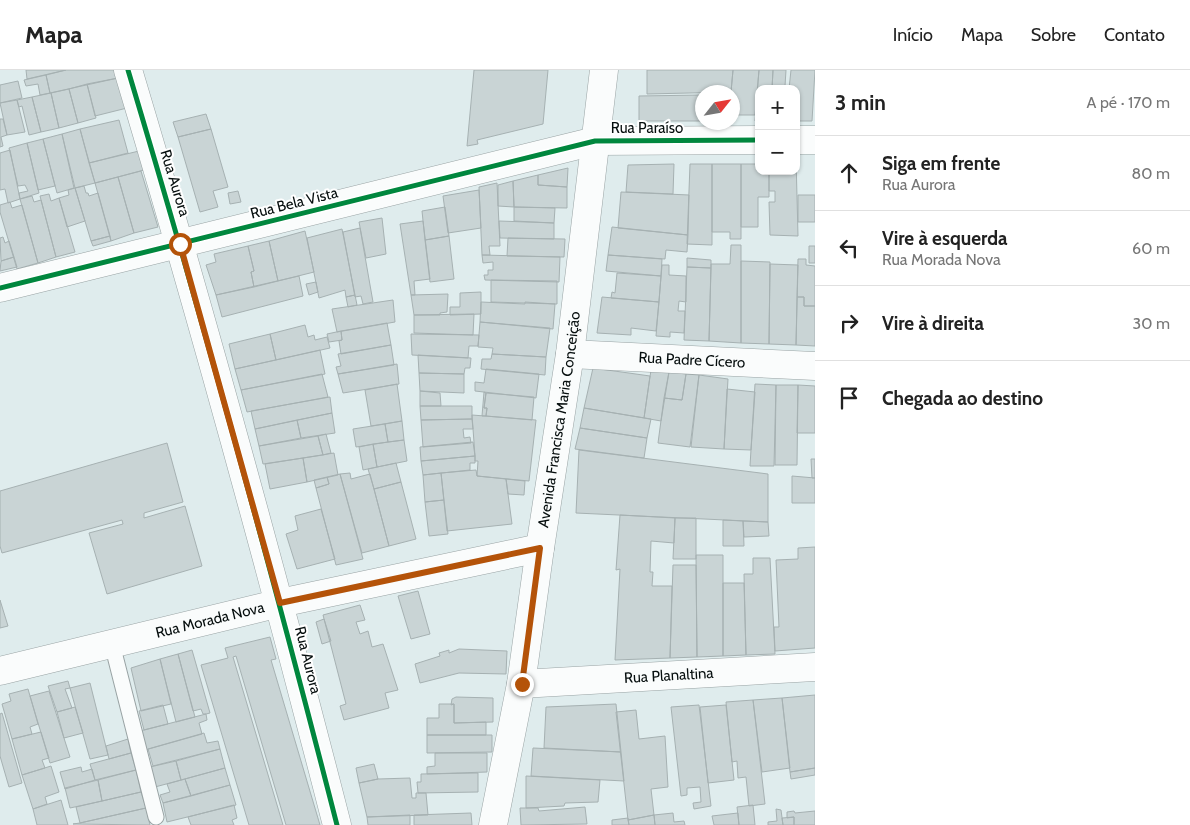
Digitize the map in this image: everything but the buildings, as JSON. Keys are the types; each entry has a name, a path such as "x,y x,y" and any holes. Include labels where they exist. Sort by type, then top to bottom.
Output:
{"street":[{"name":"Rua Aurora","path":"128,70 180,244 280,603 337,825"},
{"name":"Avenida Francisca Maria Conceição","path":"493,825 522,684 540,548 570,354 604,70"},
{"name":"Rua Paraíso","path":"595,141 755,140"},
{"path":"800,140 815,140"},
{"name":"Rua Bela Vista","path":"0,288 595,141"},
{"name":"Rua Padre Cícero","path":"570,354 815,366"},
{"name":"Rua Morada Nova","path":"0,671 280,603 540,548"},
{"name":"Rua Planaltina","path":"522,684 815,668"}],"lane":[{"path":"112,644 156,817"}],"cycle path":[{"path":"128,70 236,446 337,825"},
{"path":"0,288 595,141 755,140"}],"route":[{"path":"180,244 280,603 540,548 522,684"}]}
